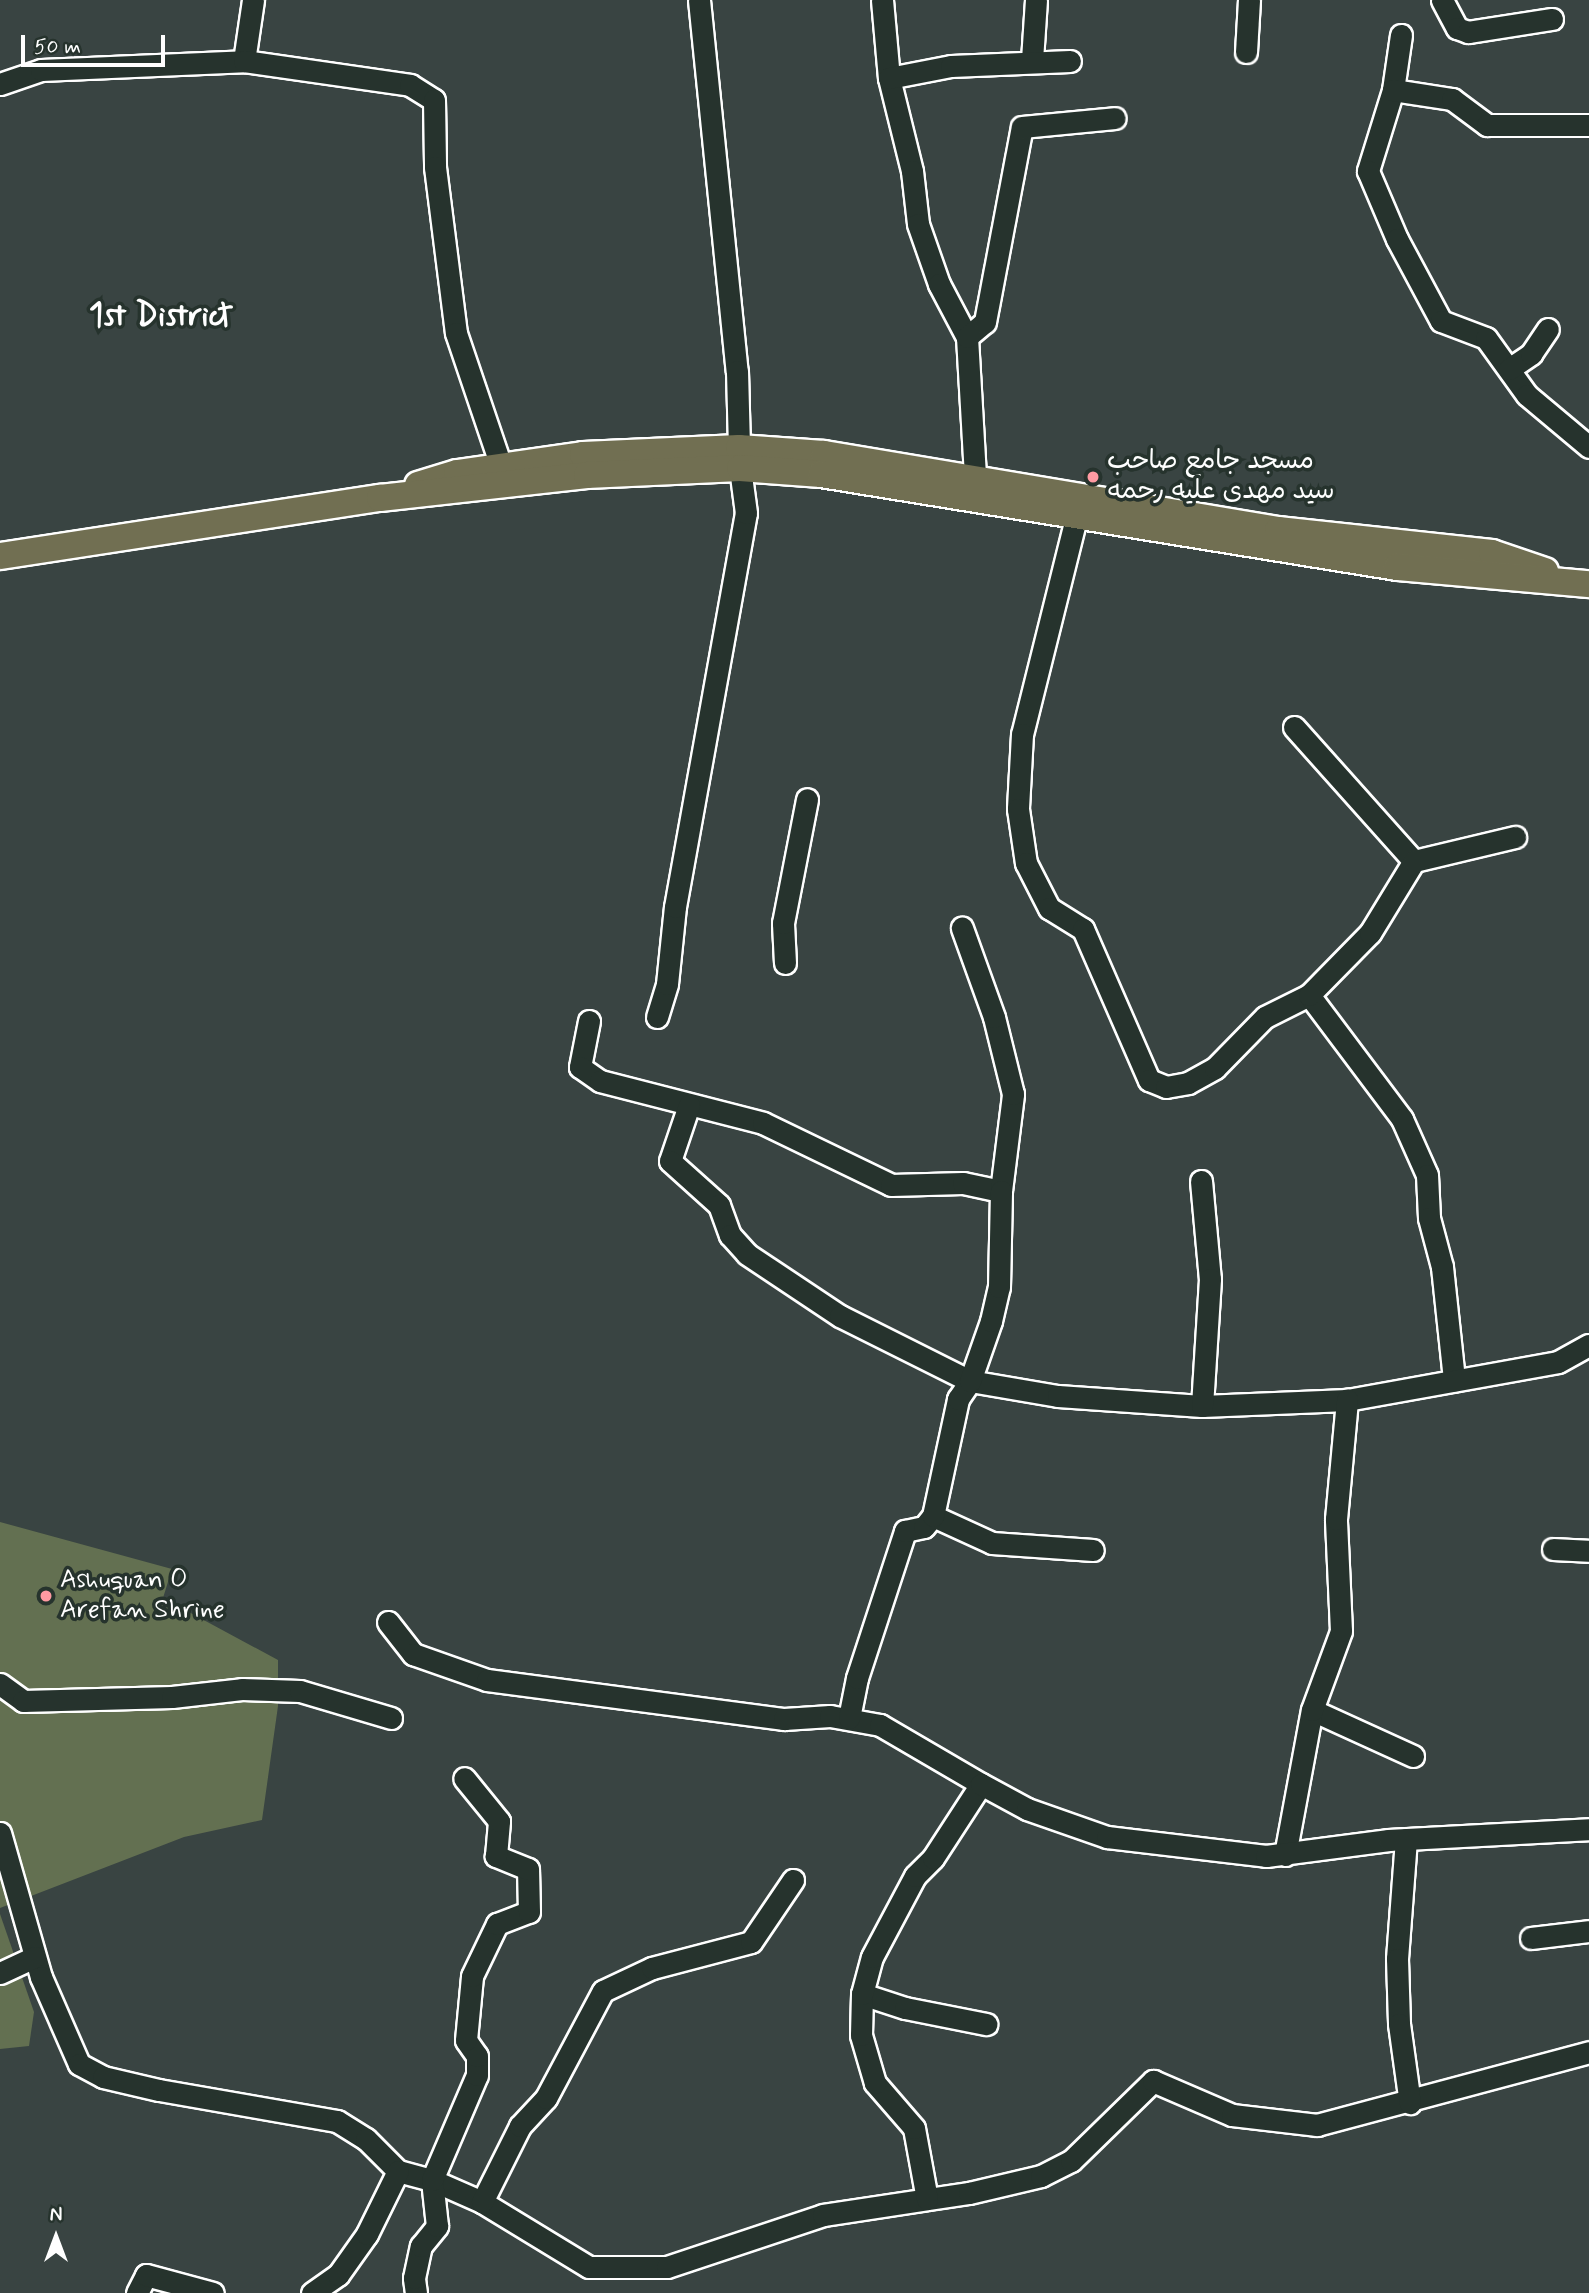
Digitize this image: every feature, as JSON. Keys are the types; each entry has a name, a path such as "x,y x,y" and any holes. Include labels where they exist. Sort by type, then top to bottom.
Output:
{"main road":[{"path":"0,556 380,498 740,458 824,454 975,477 1278,530 1492,554 1582,583"},
{"path":"380,498 457,472 583,455 740,458 821,474 1397,567 1582,583"}],"street":[{"path":"244,61 253,0"},
{"path":"657,1017 667,984 675,907 746,513 740,458 737,371 699,0"},
{"path":"882,0 889,78 912,172 918,224 939,284 967,337 975,477"},
{"path":"1032,60 1036,0"},
{"path":"1246,52 1250,0"},
{"path":"1442,0 1457,28 1468,32 1552,19"},
{"path":"1401,35 1393,90 1368,172 1397,239 1441,321 1486,338 1527,396 1589,447"},
{"path":"889,78 951,66 1032,60 1070,61"},
{"path":"0,84 41,70 244,61 410,85 434,100 435,167 456,333 501,467"},
{"path":"1393,90 1452,100 1487,125 1589,125"},
{"path":"967,337 985,322 1022,127 1115,118"},
{"path":"1510,369 1531,354 1548,329"},
{"path":"1077,514 1022,734 1018,809 1026,863 1049,908 1083,929 1149,1080 1166,1087 1188,1083 1215,1068 1265,1017 1309,995 1370,933 1414,861 1515,837"},
{"path":"1294,727 1414,861"},
{"path":"785,963 783,923 807,799"},
{"path":"849,1718 857,1678 905,1531 924,1527 933,1516 957,1399 970,1381 999,1287 1002,1191 1013,1094 993,1017 962,928"},
{"path":"1309,995 1402,1119 1427,1175 1429,1218 1442,1267 1454,1380"},
{"path":"589,1021 580,1067 584,1072 689,1105 763,1123 891,1185 963,1183 1002,1191"},
{"path":"689,1105 670,1161 719,1205 730,1235 747,1254 840,1316 970,1381 1058,1396 1202,1406 1347,1400 1558,1362 1589,1345"},
{"path":"1201,1181 1210,1279 1202,1406"},
{"path":"1285,1855 1312,1710 1341,1631 1336,1519 1347,1400"},
{"path":"933,1516 992,1544 1093,1550"},
{"path":"1553,1549 1589,1551"},
{"path":"387,1622 414,1654 487,1680 784,1719 849,1718 889,1730 1027,1809 1107,1838 1179,1848 1285,1855 1406,1839 1589,1829"},
{"path":"0,1684 23,1700 172,1697 242,1689 300,1691 391,1718"},
{"path":"1312,1710 1413,1756"},
{"path":"416,2293 414,2278 421,2246 437,2226 432,2180 477,2075 477,2056 466,2040 472,1976 498,1924 530,1912 528,1869 496,1856 499,1821 464,1778"},
{"path":"927,2199 914,2128 875,2083 861,2035 862,1994 873,1957 915,1875 933,1858 981,1784"},
{"path":"0,1833 35,1957 79,2064 103,2077 159,2090 337,2121 366,2138 398,2171 432,2180 482,2202 589,2267 648,2269 694,2259 823,2215 927,2199 1041,2176 1071,2161 1153,2081 1232,2115 1317,2125 1410,2103 1589,2052"},
{"path":"1406,1839 1397,1959 1399,2024 1410,2103"},
{"path":"482,2202 520,2126 547,2098 603,1991 652,1968 751,1942 793,1880"},
{"path":"1531,1938 1589,1931"},
{"path":"0,1973 35,1957"},
{"path":"862,1994 905,2008 986,2024"},
{"path":"312,2293 338,2274 367,2234 398,2171"},
{"path":"137,2293 146,2275 213,2293"}],"green space":[{"path":"0,1522 172,1569 163,1598 278,1660 278,1706 262,1820 184,1837 0,1908"},
{"path":"0,1914 34,2012 29,2046 0,2049"}],"place":[{"name":"مسجد جامع صاحب سید مهدی علیه رحمه","path":"1093,477"},
{"name":"Ashuquan O Arefan Shrine","path":"46,1596"}],"district":[{"name":"1st District","path":"161,317"}]}
